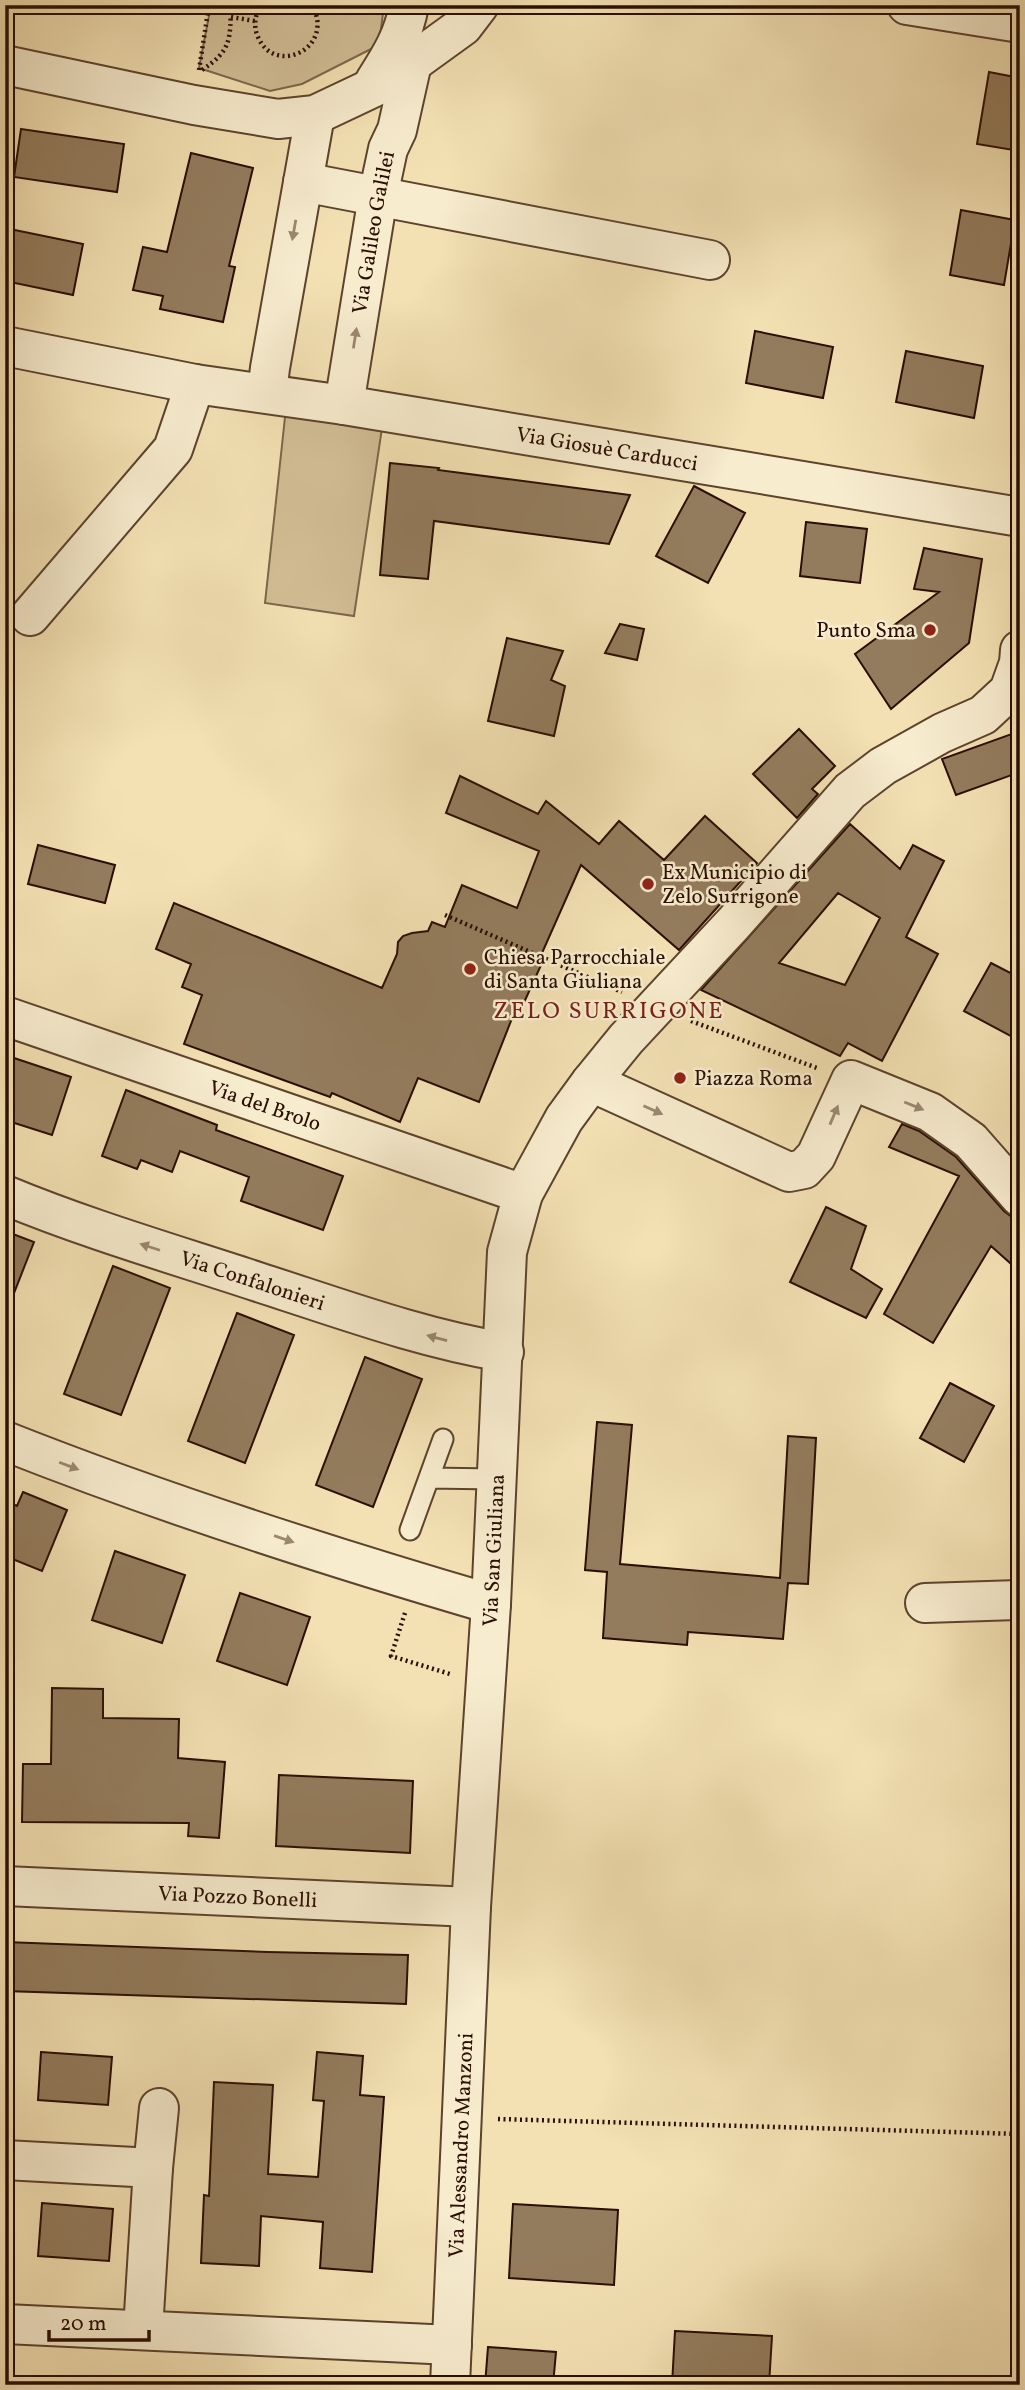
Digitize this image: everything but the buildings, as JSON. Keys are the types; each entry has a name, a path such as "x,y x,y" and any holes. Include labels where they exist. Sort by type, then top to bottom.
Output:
{"street":[{"path":"364,90 396,48 405,27 409,5"},
{"path":"456,5 468,5"},
{"path":"5,65 194,105 278,119 315,115 387,80 463,26 479,5"},
{"path":"908,5 1020,23"},
{"name":"Via Galileo Galilei","path":"344,405 378,196 412,63"},
{"path":"364,90 371,108 381,122 388,149"},
{"path":"267,393 315,115"},
{"path":"303,182 710,260"},
{"name":"Via Giosuè Carducci","path":"5,346 195,384 344,405 1020,517"},
{"path":"30,616 173,449 195,384"},
{"path":"523,1194 564,1119 591,1082 654,1007 734,923 850,791 883,766 942,733 983,715 1015,695 1020,650"},
{"name":"Via del Brolo","path":"5,1016 523,1194"},
{"path":"591,1082 789,1172 804,1169 816,1156 851,1080 930,1112 971,1141 1020,1197"},
{"name":"Via San Giuliana","path":"471,1907 491,1604 508,1252 523,1194"},
{"name":"Via Confalonieri","path":"5,1195 104,1232 361,1315 472,1347 504,1352"},
{"path":"5,1441 73,1468 415,1582 491,1604"},
{"path":"925,1603 1020,1600"},
{"name":"Via Pozzo Bonelli","path":"5,1886 471,1907"},
{"name":"Via Alessandro Manzoni","path":"450,2385 471,1907"},
{"path":"144,2330 159,2108"},
{"path":"5,2160 153,2168"},
{"path":"5,2324 452,2345"}],"lane":[{"path":"410,1530 443,1439"},
{"path":"429,1478 497,1479"}],"path":[{"path":"209,5 199,72 224,53 229,43 231,5"},
{"path":"261,5 255,21 258,39 265,48 285,56 295,55 312,44 316,35 317,16 312,5"},
{"path":"231,18 255,21"},
{"path":"445,915 654,1007 851,1080"},
{"path":"415,1582 391,1656 485,1685"},
{"path":"462,2118 1020,2134"}],"shaded area":[{"path":"211,5 384,5 379,45 302,84 270,91 199,68"},
{"path":"286,408 382,428 354,616 265,603"}],"place":[{"name":"Punto Sma","path":"930,630"},
{"name":"Ex Municipio di Zelo Surrigone","path":"648,884"},
{"name":"Chiesa Parrocchiale di Santa Giuliana","path":"470,969"},
{"name":"Piazza Roma","path":"680,1078"}],"district":[{"name":"ZELO SURRIGONE","path":"609,1010"}]}
